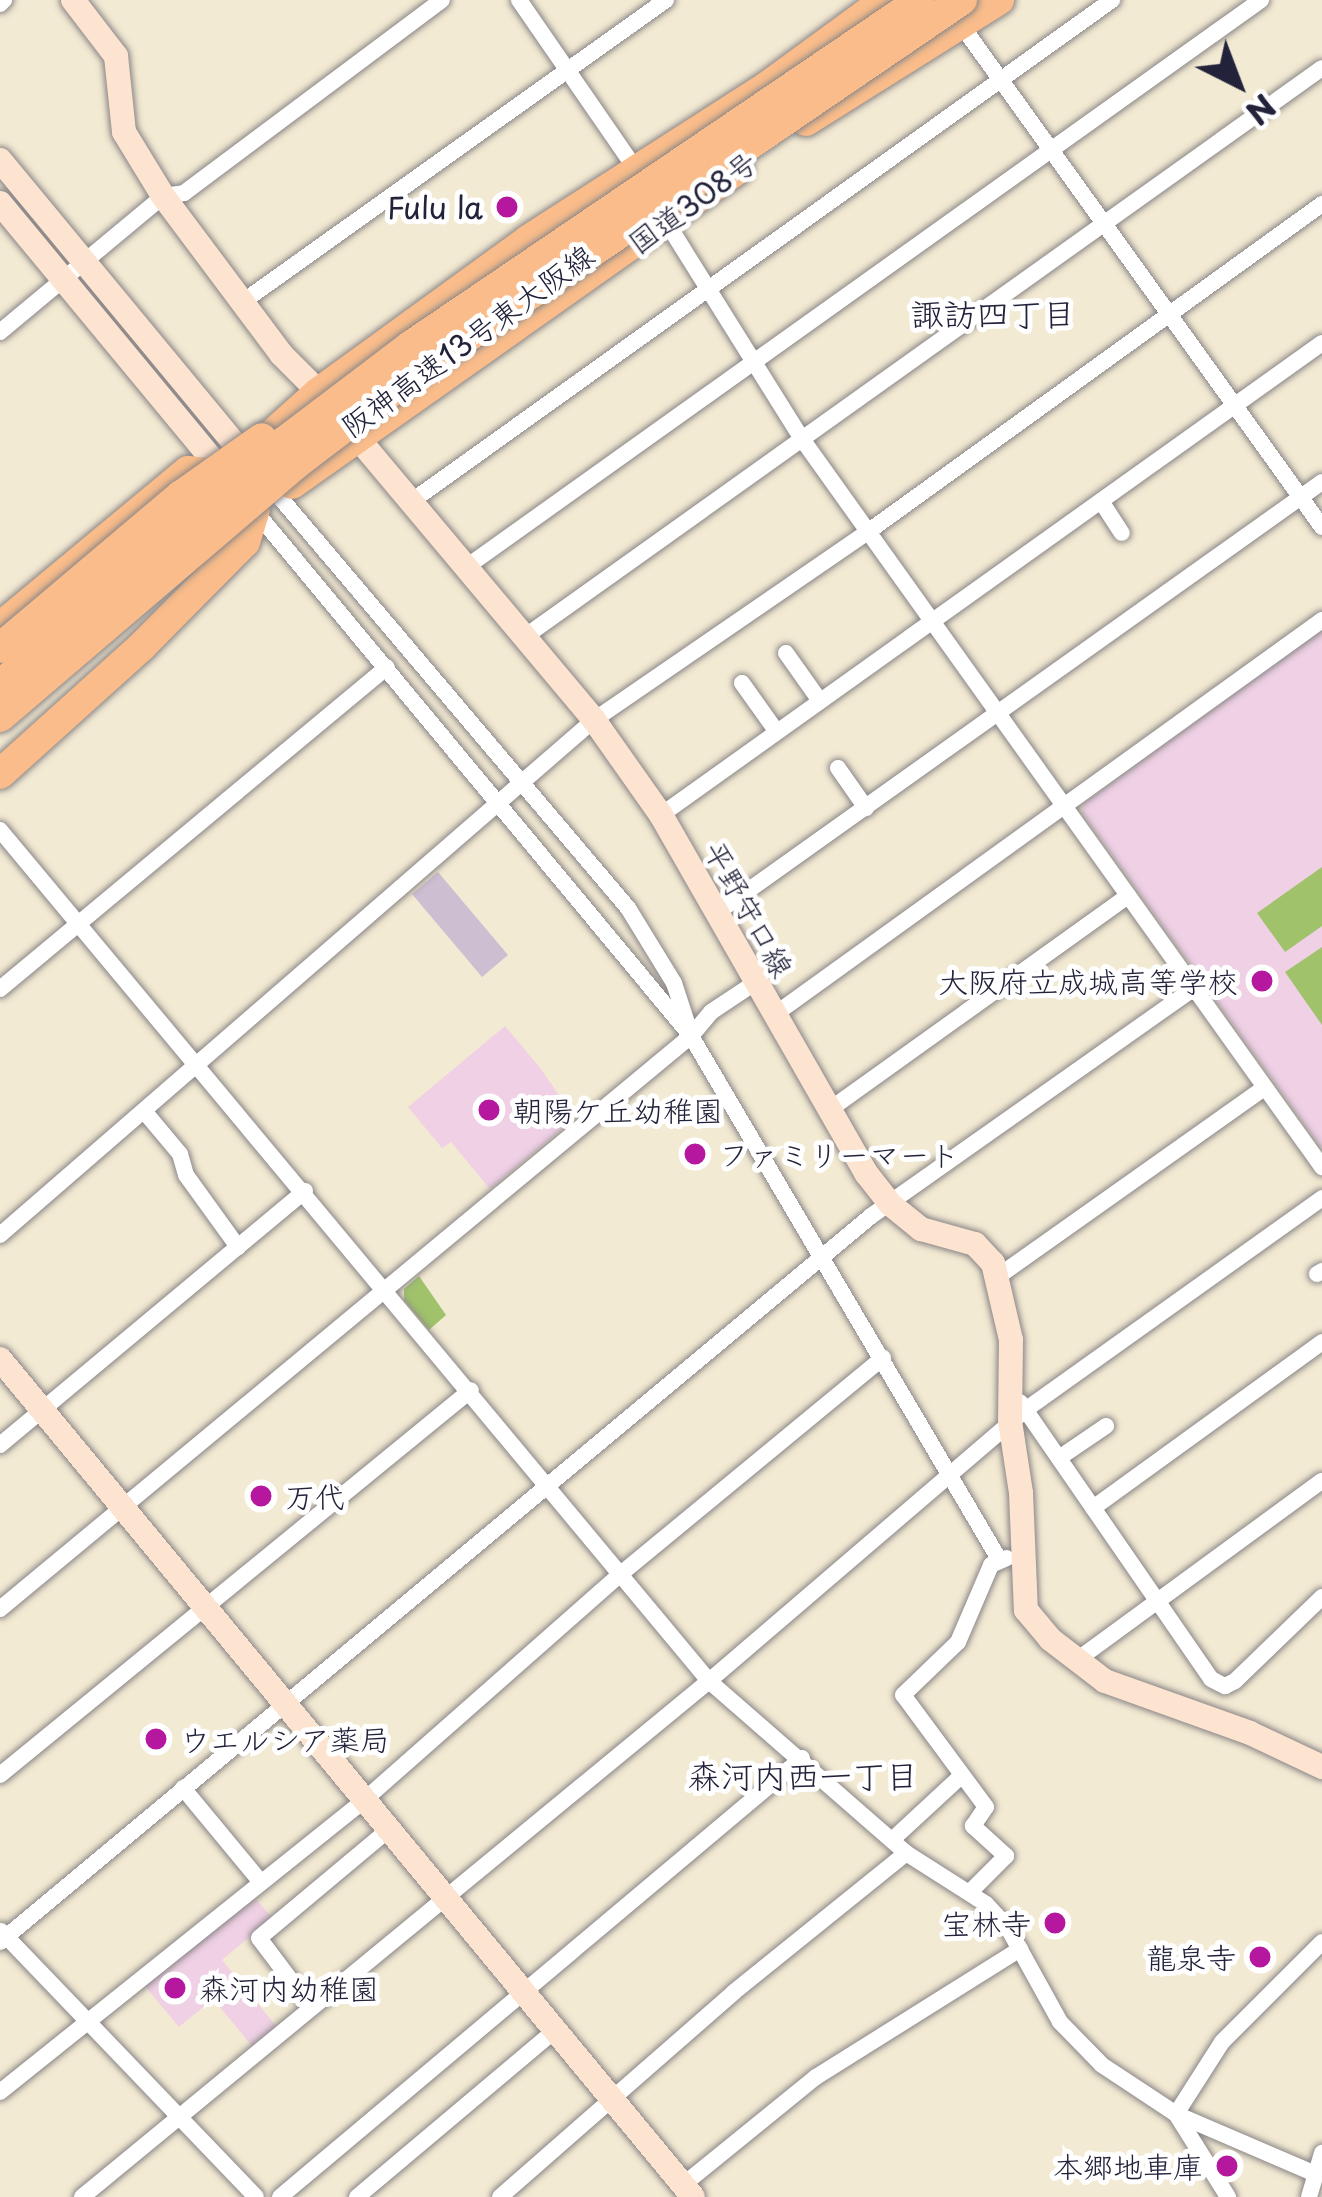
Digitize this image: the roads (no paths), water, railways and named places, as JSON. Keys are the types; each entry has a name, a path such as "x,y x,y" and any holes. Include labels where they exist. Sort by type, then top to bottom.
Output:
{"highway":[{"name":"国道308号","path":"0,680 320,392 528,240 769,85 885,0"},
{"name":"阪神高速13号東大阪線","path":"0,680 285,441 480,295 920,0"},
{"name":"国道308号","path":"0,730 266,502 962,13 999,0"},
{"name":"阪神高速13号東大阪線","path":"0,717 261,494 425,366 962,13"},
{"path":"0,648 203,478 476,290 591,221"},
{"path":"0,757 105,665 334,442 425,366"},
{"path":"0,627 188,471 236,466"},
{"path":"0,774 142,646 245,542 266,502"}],"main road":[{"name":"平野守口線","path":"74,0 116,56 124,132 163,196 281,354 320,392 594,720 661,815 829,1110 890,1204 921,1229 975,1244 1000,1275"},
{"path":"0,160 85,262 236,466"},
{"path":"0,203 266,502"},
{"path":"1000,1275 1018,1416 1021,1493 1010,1557 1026,1610 1050,1640 1125,1692 1250,1733 1322,1765"},
{"path":"0,1359 688,2191"}],"street":[{"path":"0,332 163,196 184,193 442,0"},
{"path":"519,0 638,170 802,439 1322,1167"},
{"path":"241,303 666,0"},
{"path":"412,501 1112,0"},
{"path":"465,568 1261,0"},
{"path":"962,13 1000,79 1102,227 1322,527"},
{"path":"523,638 1322,68"},
{"path":"0,1235 594,720 1322,204"},
{"path":"661,815 1320,347"},
{"path":"718,912 1322,482"},
{"path":"1100,501 1123,533"},
{"path":"266,502 386,667 692,1036 819,1258 1010,1557 958,1642 903,1695 986,1807 973,1826 1006,1856 970,1892"},
{"path":"266,502 521,782 628,908 674,983 692,1036"},
{"path":"774,1015 1322,620"},
{"path":"786,653 820,701"},
{"path":"0,988 386,667"},
{"path":"742,683 777,732"},
{"path":"838,768 866,808"},
{"path":"0,830 623,1572 709,1681 900,1846 970,1892 1008,1928 1060,2022 1102,2065 1176,2114 1313,2173"},
{"path":"829,1110 1128,896"},
{"path":"0,1609 692,1036 711,1012 756,982"},
{"path":"256,2197 2,1936 819,1258 1194,988"},
{"path":"1000,1275 1264,1088"},
{"path":"143,1111 180,1154 186,1175 238,1247"},
{"path":"0,1445 305,1191"},
{"path":"82,2197 709,1681 1018,1416 1322,1198"},
{"path":"1093,1508 1322,1342"},
{"path":"0,2092 362,1802 623,1572 883,1358"},
{"path":"0,1775 471,1390"},
{"path":"1018,1416 1059,1458 1210,1679 1226,1686 1322,1597"},
{"path":"1059,1458 1106,1426"},
{"path":"1077,1660 1322,1481"},
{"path":"280,2197 802,1758"},
{"path":"500,2197 900,1846 962,1776"},
{"path":"183,1788 259,1880"},
{"path":"311,2007 259,1938 387,1831"},
{"path":"1176,2114 1222,2042 1322,1942"},
{"path":"688,2191 816,2077 1020,1949"},
{"path":"357,2197 554,2031"},
{"path":"1176,2114 1228,2197"},
{"path":"1309,2197 1322,2153"}],"place":[{"name":"Fulu la","path":"507,207"},
{"name":"大阪府立成城高等学校","path":"1262,981"},
{"name":"朝陽ケ丘幼稚園","path":"489,1110"},
{"name":"ファミリーマート","path":"695,1154"},
{"name":"万代","path":"261,1496"},
{"name":"ウエルシア薬局","path":"156,1739"},
{"name":"宝林寺","path":"1055,1923"},
{"name":"龍泉寺","path":"1260,1957"},
{"name":"森河内幼稚園","path":"175,1988"},
{"name":"本郷地車庫","path":"1227,2166"}],"district":[{"name":"諏訪四丁目","path":"993,313"},
{"name":"森河内西一丁目","path":"803,1775"}]}
